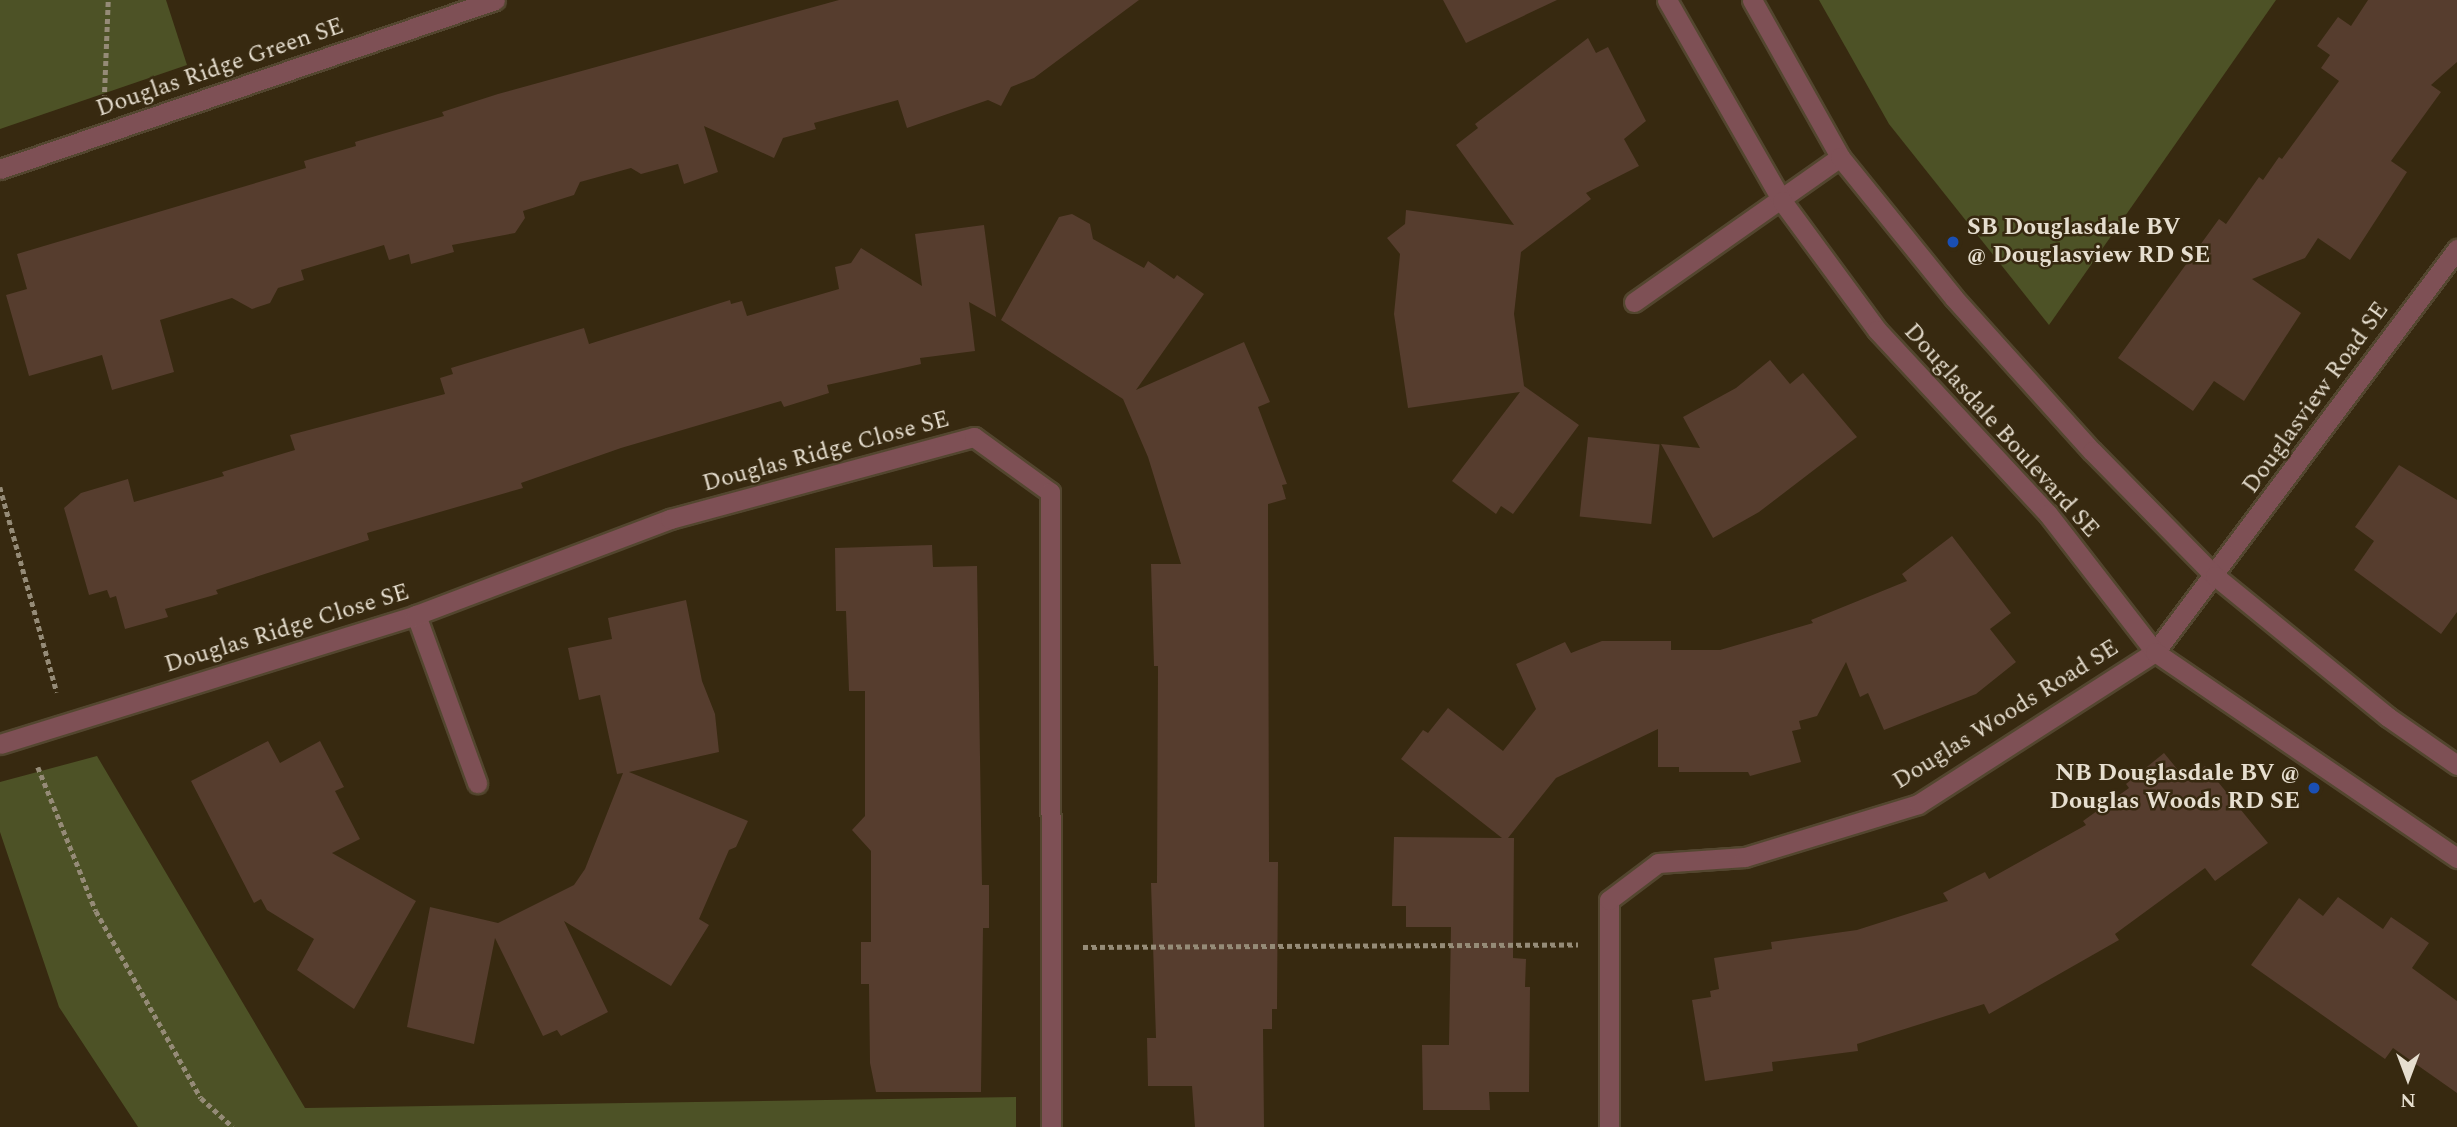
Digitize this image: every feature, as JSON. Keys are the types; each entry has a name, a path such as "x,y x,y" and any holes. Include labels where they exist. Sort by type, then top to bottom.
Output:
{"street":[{"name":"Douglas Ridge Green SE","path":"0,169 110,133 467,4 495,0"},
{"name":"Douglasdale Boulevard SE","path":"1667,0 1782,201 1877,330 2048,513 2155,652 2457,858"},
{"path":"1752,0 1840,157 1890,222 2082,441 2215,576 2388,717 2457,765"},
{"path":"1634,302 1782,201 1840,157"},
{"name":"Douglasview Road SE","path":"2215,576 2457,249"},
{"name":"Douglas Ridge Close SE","path":"0,744 416,615 670,519 974,437 1050,492 1051,1127"},
{"name":"Douglas Woods Road SE","path":"1609,1127 1609,900 1658,863 1745,857 1918,804 2155,652 2215,576"},
{"path":"416,615 477,783"}],"path":[{"path":"108,0 103,97 110,133"},
{"path":"0,487 66,724"},
{"path":"30,735 40,775 96,911 201,1098 233,1127"},
{"path":"1050,947 1609,944"}],"green space":[{"path":"0,0 166,0 187,65 0,129"},
{"path":"1819,0 2276,0 2049,325 1889,124"},
{"path":"97,756 305,1108 1016,1097 1016,1127 138,1127 59,1007 0,832 0,782"}],"building":[{"path":"839,0 1139,0 1034,78 1011,87 1001,106 988,100 907,128 898,100 814,123 816,129 783,138 774,158 704,126 718,172 684,184 678,164 641,174 631,168 580,182 574,195 523,211 525,218 515,233 452,245 454,252 411,264 409,254 389,260 384,245 301,270 304,280 278,288 270,303 252,309 232,298 160,320 174,372 112,390 102,355 29,376 6,295 27,289 17,254 306,168 304,161 356,146 355,142 444,116 442,112 498,94"},
{"path":"1443,0 1557,0 1466,43"},
{"path":"2368,0 2457,0 2457,62 2431,85 2441,92 2391,161 2407,172 2350,260 2318,238 2305,258 2252,279 2301,313 2244,401 2214,381 2193,411 2118,358 2219,219 2226,224 2259,177 2263,180 2279,157 2282,159 2339,81 2321,68 2330,55 2317,46 2338,17 2351,26"},
{"path":"1588,38 1596,53 1608,47 1646,121 1624,139 1639,166 1586,193 1591,199 1521,252 1514,314 1524,386 1579,425 1513,514 1501,506 1496,514 1452,481 1520,392 1408,408 1394,314 1400,254 1387,238 1405,224 1406,210 1514,225 1456,145 1478,128 1475,124"},
{"path":"1072,214 1090,224 1093,239 1144,268 1148,261 1174,279 1177,275 1204,294 1136,390 1244,342 1270,402 1258,407 1287,484 1282,485 1286,499 1268,504 1269,862 1278,862 1277,1009 1272,1009 1272,1029 1263,1029 1264,1127 1195,1127 1192,1086 1148,1086 1147,1038 1156,1038 1151,883 1157,883 1158,666 1154,666 1151,564 1181,564 1148,457 1123,399 1001,320 1059,217"},
{"path":"984,225 996,317 969,302 975,351 920,358 921,364 827,385 829,393 784,407 781,401 621,448 521,483 523,488 367,533 369,540 216,590 218,594 165,609 168,617 125,629 116,596 110,598 107,590 89,595 64,508 81,493 128,479 134,502 224,476 222,472 295,450 290,435 445,394 440,378 453,374 451,368 584,328 589,344 730,300 731,304 742,301 747,316 839,289 835,267 851,263 861,248 922,286 915,234"},
{"path":"1770,360 1790,384 1803,373 1857,437 1759,512 1713,538 1661,444 1700,448 1683,417 1736,388"},
{"path":"1588,437 1660,445 1651,524 1580,517"},
{"path":"2399,465 2457,500 2457,612 2441,634 2354,570 2374,541 2355,527"},
{"path":"1952,536 2011,613 1990,629 2016,662 1976,694 1884,730 1868,693 1860,697 1846,662 1817,716 1799,721 1801,729 1792,731 1801,762 1750,776 1748,772 1679,772 1679,767 1658,767 1658,729 1556,778 1508,838 1514,838 1513,958 1526,959 1525,987 1530,987 1529,1092 1489,1092 1490,1110 1423,1110 1422,1045 1449,1045 1451,927 1406,927 1406,906 1392,906 1394,837 1502,838 1401,759 1423,730 1428,733 1448,708 1503,751 1536,709 1516,664 1565,642 1571,653 1602,641 1671,641 1671,650 1720,650 1813,623 1811,620 1907,581 1902,574"},
{"path":"932,545 933,567 977,566 982,885 989,885 989,928 983,928 981,1092 876,1092 870,1063 869,984 861,984 861,942 871,942 871,851 852,830 865,816 865,691 849,691 846,611 836,611 835,548"},
{"path":"686,600 702,681 715,714 719,752 629,772 748,821 736,847 729,850 699,919 709,925 671,986 564,921 608,1012 561,1036 557,1030 543,1036 495,938 474,1044 407,1027 430,907 498,923 574,885 585,869 623,773 617,774 600,695 579,700 568,648 612,639 608,618"},
{"path":"268,741 280,763 320,741 344,787 335,791 360,839 332,853 416,901 354,1009 297,970 314,939 267,910 261,899 254,903 191,781"},
{"path":"2164,753 2187,781 2205,766 2268,843 2215,881 2205,868 2115,934 2119,940 1989,1014 1984,1004 1857,1044 1858,1051 1772,1062 1773,1071 1705,1081 1692,1000 1711,997 1710,991 1719,989 1714,958 1772,949 1771,942 1857,930 1948,901 1943,893 1985,872 1989,879 2086,825 2083,821 2129,788 2126,784"},
{"path":"2338,897 2383,929 2391,917 2429,943 2412,968 2457,1001 2457,1093 2393,1048 2385,1059 2251,965 2299,898 2323,916"}],"place":[{"name":"SB Douglasdale BV @ Douglasview RD SE","path":"1953,242"},
{"name":"NB Douglasdale BV @ Douglas Woods RD SE","path":"2314,788"}]}
